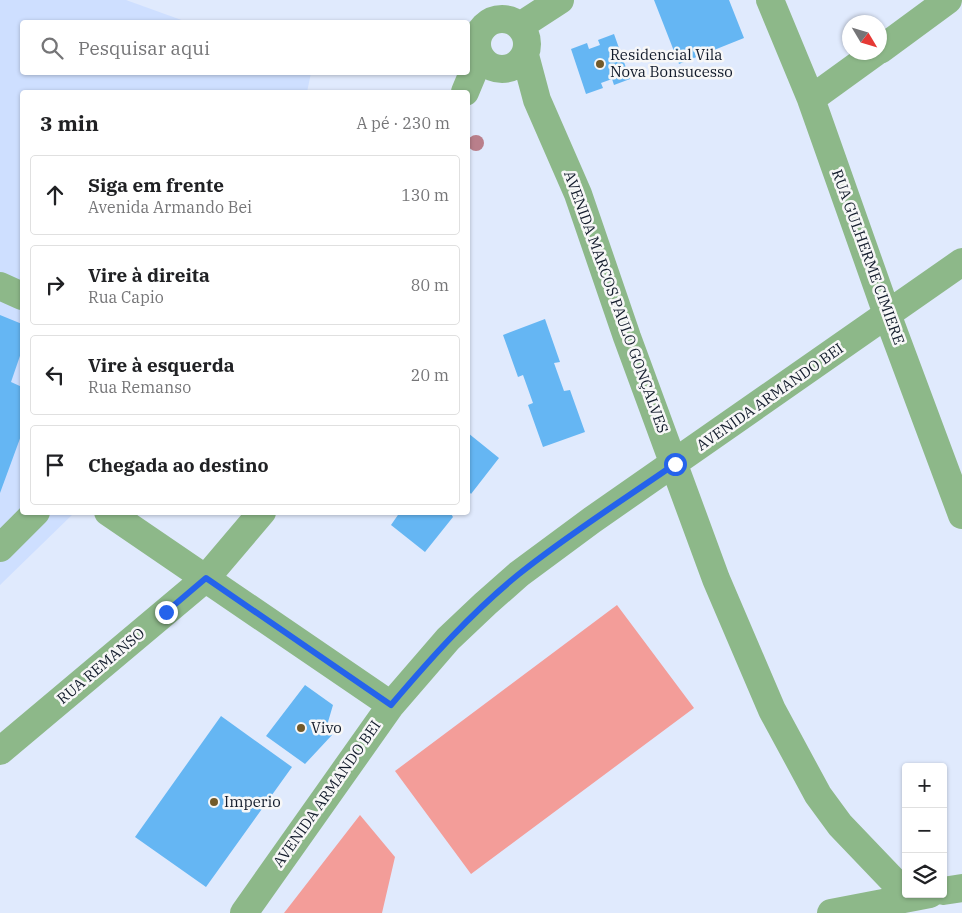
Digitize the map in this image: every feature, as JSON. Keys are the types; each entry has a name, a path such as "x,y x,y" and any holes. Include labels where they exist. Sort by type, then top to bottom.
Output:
{"street":[{"path":"502,62 477,45 479,35 500,14 560,0"},
{"name":"RUA GULHERME CIMIERE","path":"770,0 811,99 887,314 958,488 962,515"},
{"path":"887,45 948,0"},
{"path":"470,94 527,39 500,14"},
{"path":"811,99 865,60"},
{"path":"467,90 502,62"},
{"name":"AVENIDA MARCOS PAULO GONÇALVES","path":"502,62 537,100 578,194 627,337 716,579 772,710 818,795 840,825 915,899"},
{"name":"AVENIDA ARMANDO BEI","path":"244,913 391,705 448,639 519,574 592,520 675,464 962,262"},
{"path":"0,286 20,295"},
{"path":"0,548 33,515"},
{"path":"112,515 391,705"},
{"name":"RUA REMANSO","path":"0,751 206,578 259,515"},
{"path":"947,891 962,888"},
{"path":"831,913 915,899"}],"shaded area":[{"path":"0,0 126,0 181,20 20,20 20,75 311,75 307,90 20,90 20,515 72,515 0,585"},
{"path":"617,605 694,708 471,874 395,771"},
{"path":"360,815 395,857 382,913 284,913"}],"building":[{"path":"654,0 729,0 744,38 679,64"},
{"name":"Residencial Vila Nova Bonsucesso","path":"614,34 630,79 614,85 612,79 601,83 603,88 586,94 571,49 587,43 589,49 600,45 598,40"},
{"path":"0,315 20,323 20,356 11,382 20,386 20,438 0,493"},
{"path":"545,319 560,362 554,363 564,391 570,390 585,432 543,447 528,405 533,403 523,375 518,377 503,335"},
{"path":"470,435 499,458 471,494 470,493"},
{"path":"398,515 452,515 453,517 425,552 391,525"},
{"name":"Vivo","path":"305,685 333,705 328,722 332,735 305,764 266,736"},
{"name":"Imperio","path":"221,716 292,767 206,887 135,837"}],"place":[{"name":"Residencial Vila Nova Bonsucesso","path":"600,64"},
{"name":"Vivo","path":"301,728"},
{"name":"Imperio","path":"214,802"}],"route":[{"path":"166,612 206,578 391,705 448,639 519,574 592,520 675,464"}]}
